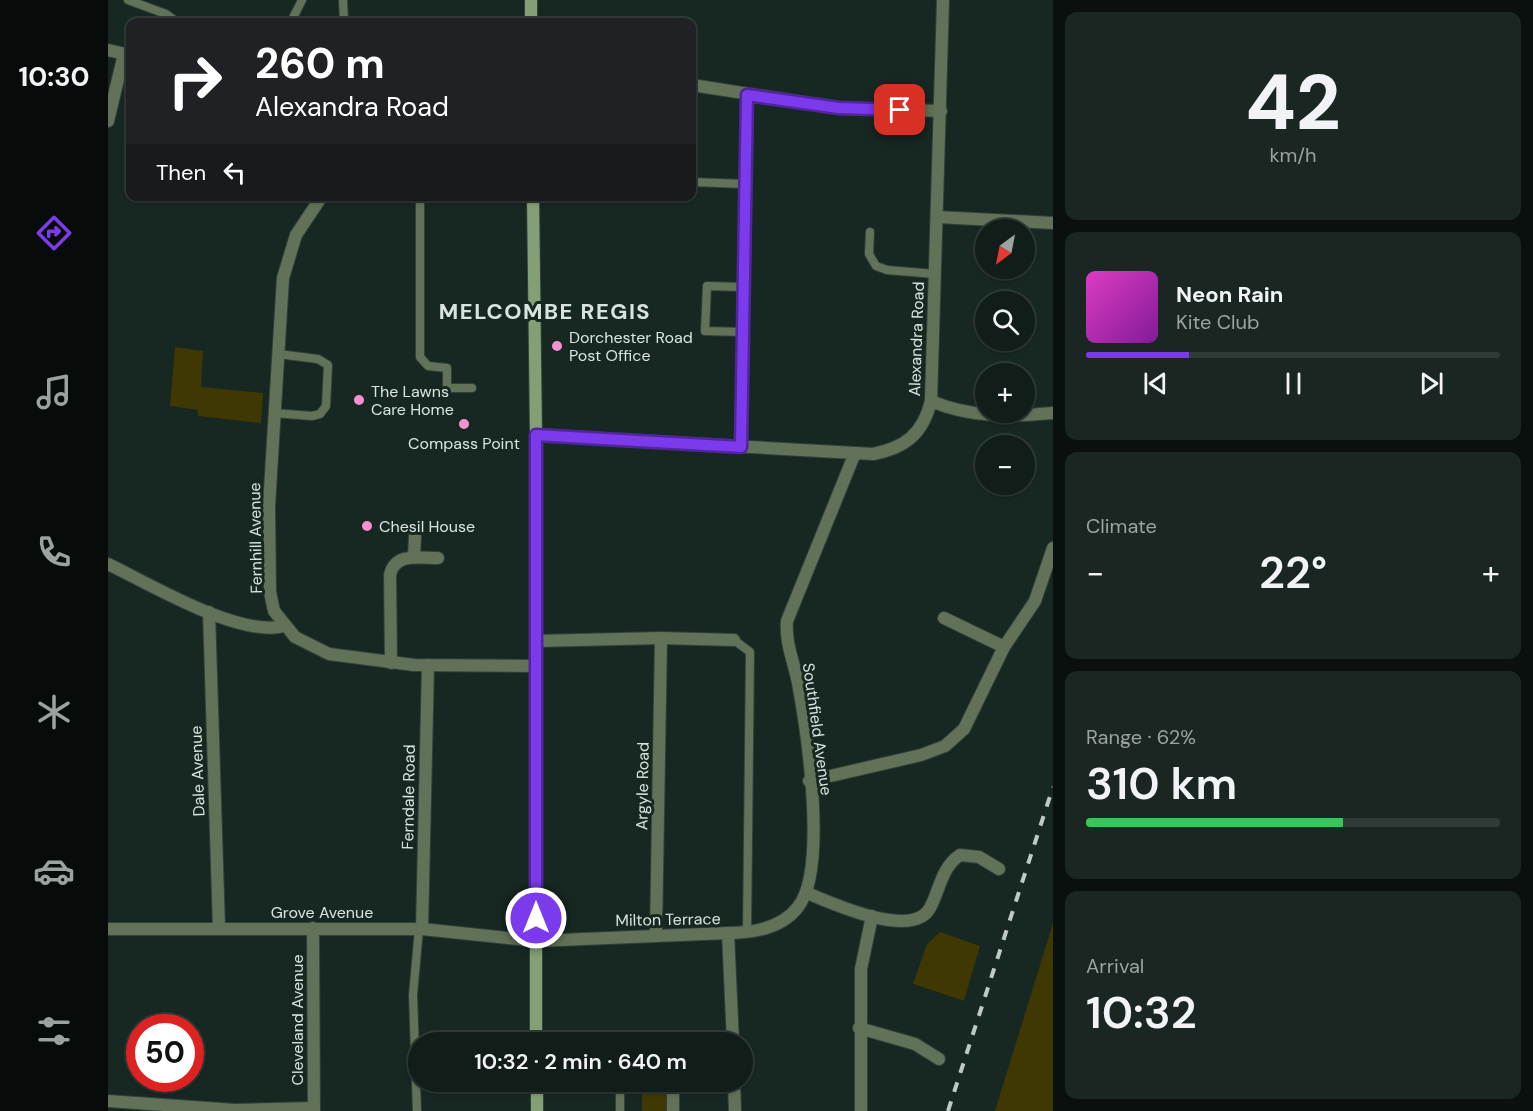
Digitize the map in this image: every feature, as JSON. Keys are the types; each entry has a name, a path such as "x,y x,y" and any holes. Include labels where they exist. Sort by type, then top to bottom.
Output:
{"main road":[{"path":"531,0 531,18"},
{"path":"533,201 536,435 536,1032"},
{"path":"537,1092 537,1111"}],"street":[{"name":"Alexandra Road","path":"536,435 873,454 895,450 906,443 928,416 931,401 943,0"},
{"path":"108,50 126,54"},
{"path":"108,121 126,58"},
{"path":"696,86 839,108 941,111"},
{"path":"741,447 747,95"},
{"name":"Fernhill Avenue","path":"318,201 307,214 288,256 283,278 269,506 270,592 274,611 284,626 304,644 329,654 428,666 535,666"},
{"path":"937,217 1053,223"},
{"path":"931,401 951,410 968,413 1013,417 1053,412"},
{"name":"Southfield Avenue","path":"728,933 747,933 766,928 787,918 798,908 807,893 814,853 809,781 801,705 787,641 787,621 855,453"},
{"path":"414,557 415,536"},
{"path":"809,781 921,755 945,746 964,729 1005,647 1035,601 1053,548"},
{"path":"391,663 391,570 402,558 438,558"},
{"path":"108,564 209,612 262,629 284,626"},
{"name":"Dale Avenue","path":"209,612 219,928"},
{"path":"944,618 1005,647"},
{"path":"536,641 661,638 734,640"},
{"name":"Argyle Road","path":"656,934 661,638"},
{"name":"Ferndale Road","path":"420,929 428,666"},
{"path":"807,893 872,916 899,922 919,919 929,911 947,867 960,855 979,857 999,869"},
{"path":"861,1111 859,1028 861,969 872,916"},
{"name":"Cleveland Avenue","path":"313,928 314,1110"},
{"name":"Grove Avenue","path":"108,929 420,929 536,941"},
{"name":"Milton Terrace","path":"536,941 656,934 728,933 732,1032"},
{"path":"859,1028 915,1044 939,1059"},
{"path":"673,1092 673,1111"},
{"path":"734,1092 735,1111"},
{"path":"108,1101 235,1110 314,1110"}],"lane":[{"path":"128,0 172,18"},
{"path":"293,18 302,0"},
{"path":"343,0 344,18"},
{"path":"696,182 745,184"},
{"path":"420,201 420,357 428,366 447,368 447,388 472,388"},
{"path":"870,232 869,254 876,266 887,270 935,274"},
{"path":"743,287 707,286 705,331 743,332"},
{"path":"274,413 312,416 320,414 326,406 329,369 326,362 318,359 278,354"},
{"path":"734,640 750,652 747,933"},
{"path":"417,1111 413,995 420,929"},
{"path":"620,1092 620,1111"}],"shaded area":[{"path":"175,347 203,351 201,387 263,393 261,423 198,416 198,410 170,406"},
{"path":"1053,923 1053,1111 995,1111 1002,1088"},
{"path":"940,932 980,946 964,1001 913,984 927,944"},
{"path":"642,1092 667,1092 668,1111 642,1111"}],"railway":[{"path":"948,1111 1053,787"}],"place":[{"name":"Dorchester Road Post Office","path":"557,346"},
{"name":"The Lawns Care Home","path":"359,400"},
{"name":"Compass Point","path":"464,424"},
{"name":"Chesil House","path":"367,526"}],"district":[{"name":"MELCOMBE REGIS","path":"545,311"}],"route":[{"path":"536,918 536,435 741,447 747,95 839,108 900,110"}]}
